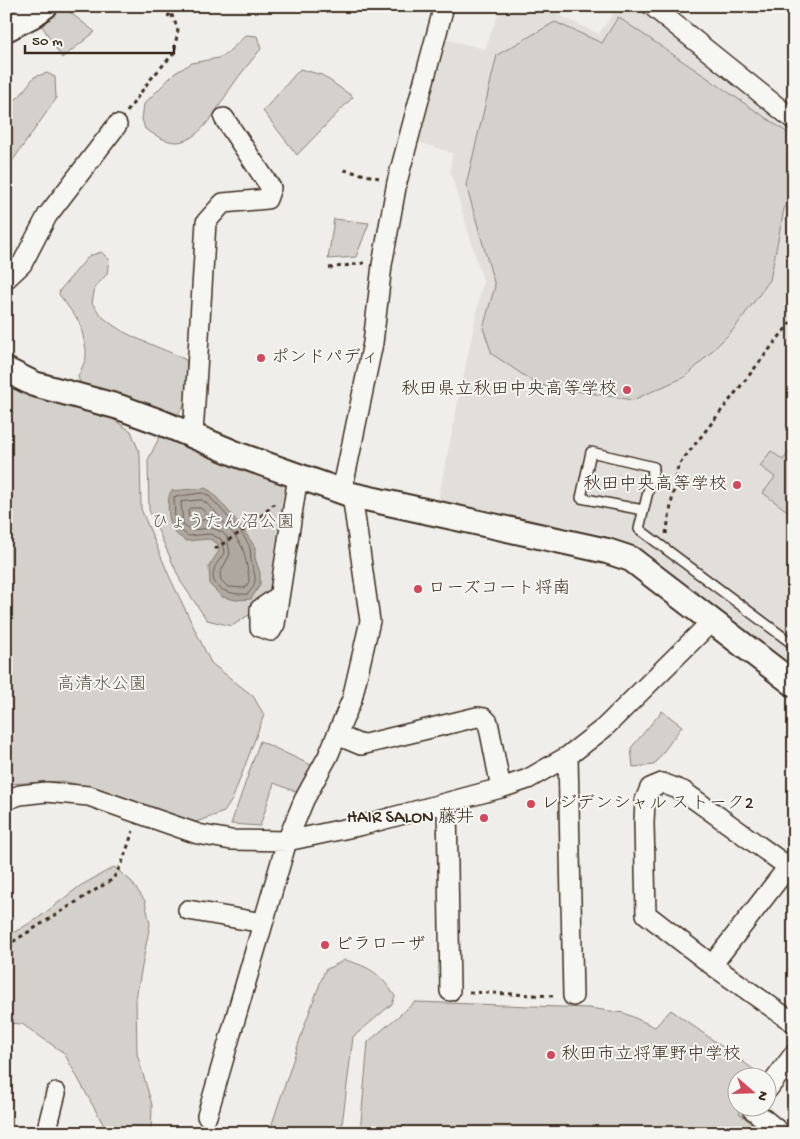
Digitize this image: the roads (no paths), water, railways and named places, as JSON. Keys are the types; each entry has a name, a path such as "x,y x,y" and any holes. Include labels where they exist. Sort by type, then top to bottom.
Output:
{"street":[{"path":"6,29 33,15 45,6"},
{"path":"207,1116 287,841 304,800 328,756 352,699 370,621 345,493 345,477 373,344 382,265 397,182 444,6"},
{"path":"652,6 794,120"},
{"path":"192,435 206,222 223,202 267,199 271,188 224,118"},
{"path":"6,280 22,264 47,216 117,125"},
{"path":"6,370 34,384 118,407 239,455 345,493 607,551 631,559 794,684"},
{"path":"279,596 298,476"},
{"path":"6,800 20,795 46,792 89,796 198,834 231,840 287,841 363,825 528,779 568,756 604,728 711,622"},
{"path":"337,735 361,745 477,717 484,718 488,722 501,788"},
{"path":"568,756 573,996"},
{"path":"712,965 791,869 683,791 662,783 650,788 645,800 646,914 712,965 794,1022"},
{"path":"447,803 450,991"},
{"path":"188,910 263,922"},
{"path":"778,1076 794,1054"},
{"path":"46,1133 56,1094"},
{"path":"760,1116 781,1133"}],"lane":[{"path":"643,510 581,498 591,452 654,467 639,529 794,645"}],"water":[{"path":"205,488 212,492 238,522 255,547 255,558 260,573 260,585 251,599 236,600 222,597 210,585 209,566 219,551 217,543 209,539 186,541 176,534 172,527 168,505 171,491"}],"place":[{"name":"ポンドパディ","path":"261,358"},
{"name":"秋田県立秋田中央高等学校","path":"627,390"},
{"name":"秋田中央高等学校","path":"737,485"},
{"name":"ローズコート将南","path":"418,589"},
{"name":"レジデンシャル ストーク2","path":"531,804"},
{"name":"HAIR SALON 藤井","path":"484,818"},
{"name":"ビラローザ","path":"325,945"},
{"name":"秋田市立将軍野中学校","path":"551,1055"}],"park label":[{"name":"ひょうたん沼公園","path":"223,523"},
{"name":"高清水公園","path":"102,685"}]}
